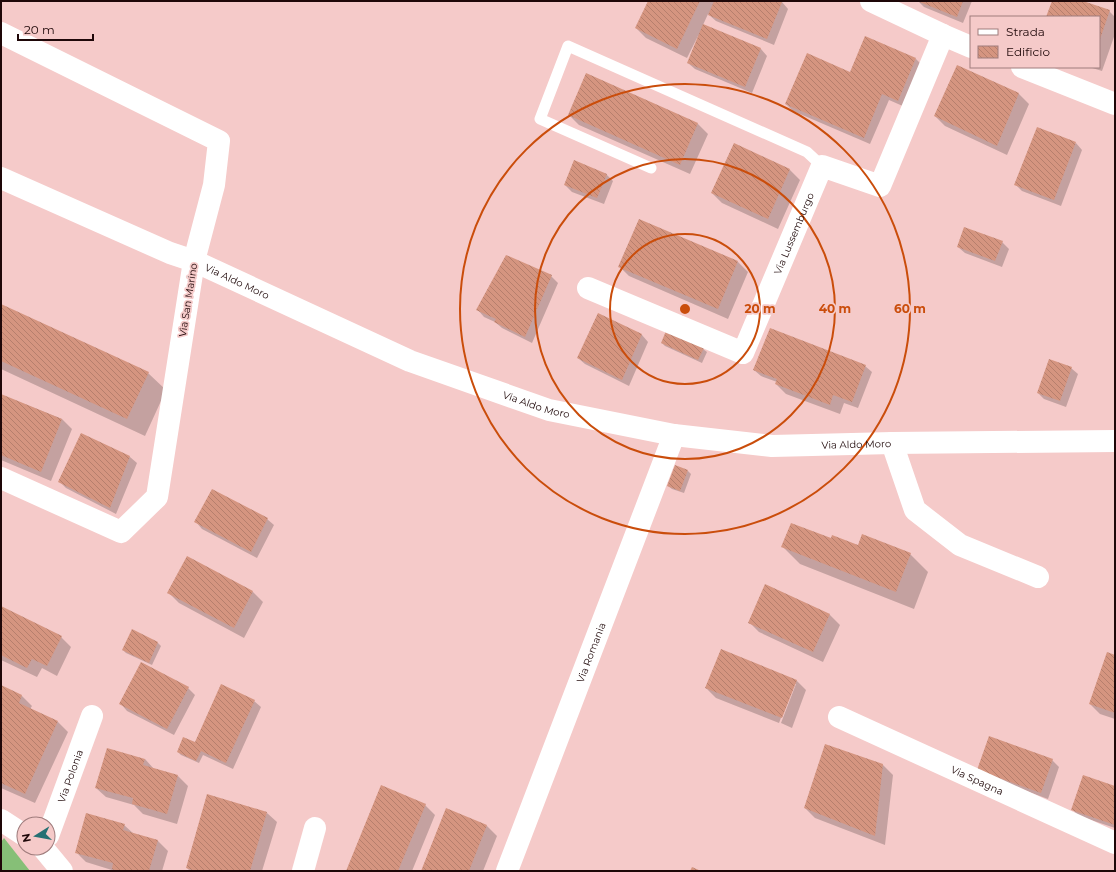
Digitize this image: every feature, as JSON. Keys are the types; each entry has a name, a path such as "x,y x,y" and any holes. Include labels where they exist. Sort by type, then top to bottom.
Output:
{"street":[{"path":"871,1 895,6 943,35 970,47"},
{"name":"Via San Marino","path":"1,33 219,141 214,185 194,261 157,497 121,532 1,478"},
{"path":"822,166 880,186 943,35"},
{"path":"1025,68 1115,104"},
{"name":"Via Lussemburgo","path":"588,288 743,353 822,166"},
{"name":"Via Aldo Moro","path":"1,178 170,253 194,261 410,361 549,410 674,435 772,446 892,443 1115,441"},
{"name":"Via Romania","path":"507,871 674,435"},
{"path":"892,443 915,510 960,546 1038,577"},
{"name":"Via Polonia","path":"55,816 92,716"},
{"name":"Via Spagna","path":"839,718 1115,843"},
{"path":"1,820 16,830"},
{"path":"303,871 315,828"},
{"path":"50,856 62,871"}],"lane":[{"path":"651,168 540,119 568,46 807,152 822,166"}],"green space":[{"path":"4,838 16,853 16,856 18,856 30,871 1,871 1,842"}],"building":[{"path":"648,1 700,1 677,49 635,28"},
{"path":"714,1 782,2 767,39 708,15"},
{"path":"917,1 963,1 957,17"},
{"path":"1052,1 1083,1 1110,10 1100,39 1100,16 1046,16"},
{"path":"703,24 761,48 745,87 687,63"},
{"path":"865,36 916,58 898,101 882,94 864,138 785,104 807,53 850,72"},
{"path":"957,65 1019,93 997,146 934,116"},
{"path":"586,73 698,123 680,165 568,115"},
{"path":"1037,127 1076,142 1054,200 1014,185"},
{"path":"734,143 790,169 768,219 711,193"},
{"path":"574,160 607,174 597,198 564,185"},
{"path":"639,219 738,261 718,309 618,267"},
{"path":"964,227 1003,241 995,261 957,247"},
{"path":"506,255 552,275 525,337 494,322 496,319 476,310"},
{"path":"1,304 149,372 127,419 1,361"},
{"path":"598,313 642,334 622,380 577,358"},
{"path":"770,328 866,365 852,402 833,395 830,405 775,384 777,379 753,370"},
{"path":"666,331 704,348 698,360 661,343"},
{"path":"1049,359 1072,367 1060,401 1037,393"},
{"path":"1,394 62,419 41,472 1,455"},
{"path":"81,433 130,456 110,508 58,482"},
{"path":"675,465 688,470 680,491 667,486"},
{"path":"212,489 268,518 251,552 194,522"},
{"path":"791,523 831,538 832,535 858,545 862,534 911,553 896,592 781,547"},
{"path":"187,556 253,591 234,628 167,593"},
{"path":"765,584 830,614 813,652 748,623"},
{"path":"1,606 62,636 47,666 32,659 27,668 1,655"},
{"path":"132,629 158,642 149,663 122,650"},
{"path":"721,649 797,680 782,718 705,688"},
{"path":"1107,652 1115,655 1115,713 1089,704"},
{"path":"141,662 189,687 167,729 119,704"},
{"path":"221,684 255,700 226,763 201,751 196,761 177,752 183,737 195,742"},
{"path":"1,685 22,695 19,703 58,721 25,794 1,783"},
{"path":"989,736 1053,759 1041,793 977,770"},
{"path":"825,744 883,764 875,836 804,808"},
{"path":"107,748 145,759 143,765 178,775 167,814 132,804 133,798 95,788"},
{"path":"1083,775 1115,786 1115,825 1071,810"},
{"path":"381,785 426,804 398,871 346,871"},
{"path":"207,794 267,812 250,871 195,871 186,868"},
{"path":"446,808 487,825 469,871 421,871"},
{"path":"86,813 125,824 123,830 158,840 149,871 117,871 112,869 113,863 75,853"},
{"path":"692,867 701,871 690,871"}]}
